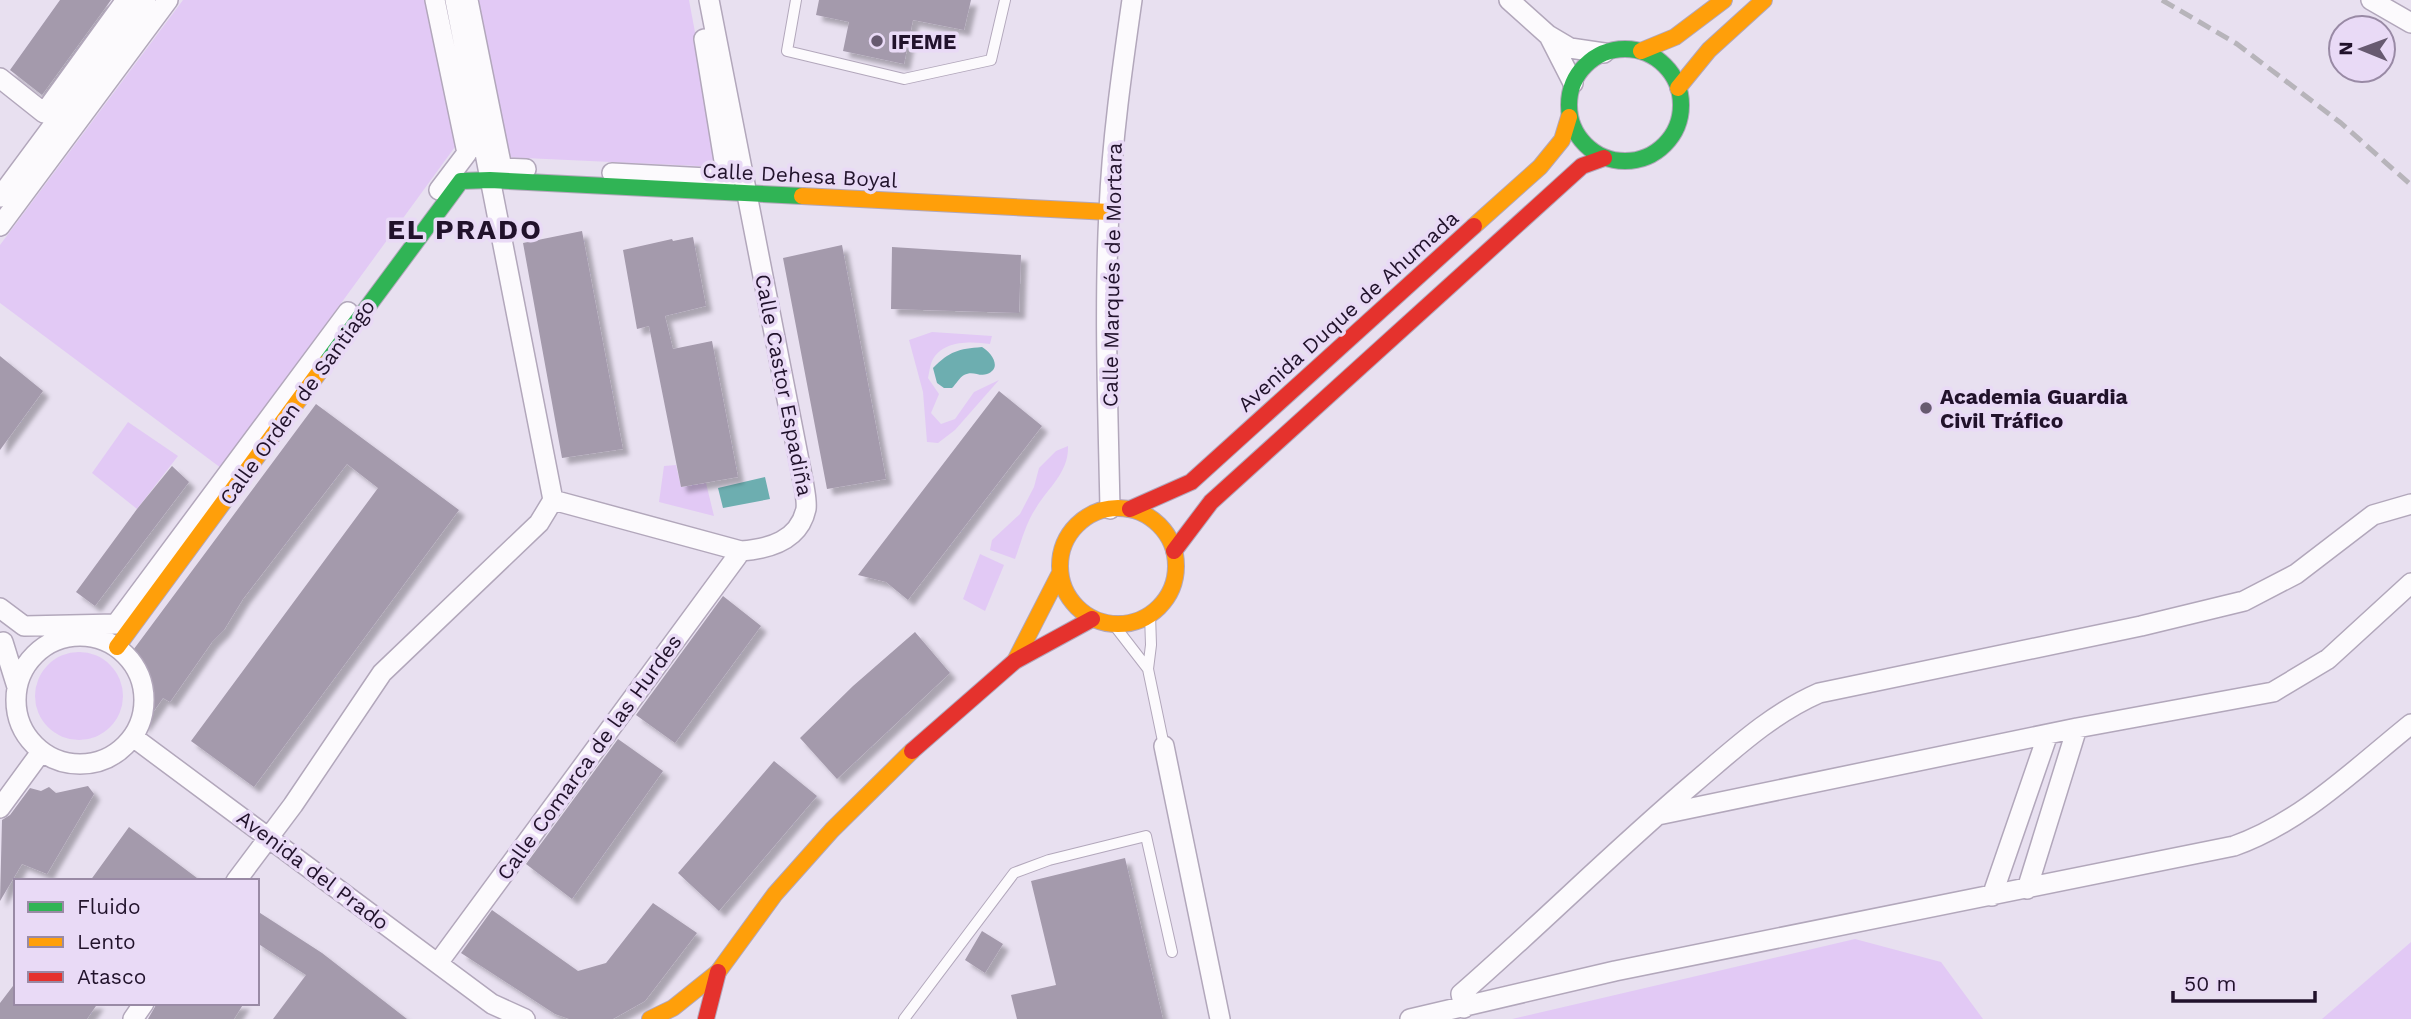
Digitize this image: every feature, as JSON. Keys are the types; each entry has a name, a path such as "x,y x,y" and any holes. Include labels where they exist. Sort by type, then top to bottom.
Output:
{"main road":[{"path":"1642,51 1665,66 1678,88 1681,112 1678,124 1665,145 1645,158 1632,162 1604,158 1580,140 1570,117 1569,98 1573,83 1586,65 1604,53 1660,47 1691,29 1724,0"},
{"path":"1678,88 1709,50 1764,0"},
{"name":"Avenida Duque de Ahumada","path":"1130,509 1191,482 1539,167 1562,140 1570,117"},
{"path":"1174,551 1211,502 1582,166 1604,158"},
{"name":"Calle Dehesa Boyal","path":"490,180 1109,212"},
{"name":"Calle Orden de Santiago","path":"117,648 455,188 461,181 490,180"},
{"path":"1015,661 1060,573 1062,551 1070,533 1088,516 1110,509 1130,509 1152,519 1166,533 1174,551 1176,573 1171,592 1158,609 1136,622 1114,625 1092,619 1076,607 1066,593 1060,573"},
{"path":"650,1019 673,1008 718,972 775,894 832,830 923,740 1015,661 1092,619"},
{"path":"706,1019 718,972"}],"street":[{"path":"0,78 44,113 126,0"},
{"path":"0,197 146,0"},
{"path":"0,226 168,0"},
{"path":"0,608 24,626 116,624 467,153 435,0"},
{"path":"238,879 270,838 382,673 539,523 553,500 455,0"},
{"path":"468,0 502,168 727,179 698,0"},
{"name":"Calle Castor Espadiña","path":"553,500 741,551 767,549 781,541 797,528 806,508 709,0"},
{"name":"Calle Marqués de Mortara","path":"1110,509 1106,332 1109,212 1121,77 1132,0"},
{"path":"1509,0 1548,35 1570,48 1604,53"},
{"path":"2371,0 2411,23"},
{"path":"1548,35 1573,83"},
{"path":"0,90 51,128"},
{"path":"1464,1008 1461,994 1656,815 1764,723 1792,704 1819,693 2141,626 2244,601 2296,573 2373,515 2411,504"},
{"name":"Calle Comarca de las Hurdes","path":"438,963 741,551"},
{"path":"1656,815 2077,728 2273,692 2328,659 2411,583"},
{"path":"78,635 98,638 117,648 131,661 141,679 144,699 141,719 133,737 118,752 100,761 80,765 59,761 41,752 28,739 19,723 17,687 25,666 40,649 58,639 78,635"},
{"path":"17,687 2,641 40,649"},
{"path":"1409,1019 1615,971 2234,846 2260,837 2290,820 2411,723"},
{"path":"2027,889 2077,728"},
{"path":"1992,896 2048,734"},
{"name":"Avenida del Prado","path":"133,737 438,963 497,1011 525,1019"},
{"path":"1164,746 1220,1019"},
{"path":"0,808 41,752"}],"lane":[{"path":"796,0 787,51 904,79 991,60 1005,0"},
{"path":"1150,614 1151,645 1148,669 1164,746"},
{"path":"1114,625 1148,669"},
{"path":"904,1019 1014,873 1049,860 1146,836 1172,952"}],"shaded area":[{"path":"183,0 429,0 460,140 221,468 0,303 0,245"},
{"path":"474,0 689,0 720,167 504,157"},
{"path":"932,332 992,336 990,344 974,342 950,346 937,354 932,361 928,378 939,394 931,413 941,424 955,419 974,392 999,380 955,430 938,443 927,442 923,392 909,340"},
{"path":"982,347 994,360 992,371 984,375 964,375 952,388 944,388 937,383 933,368 944,358 960,350"},
{"path":"128,422 178,456 137,509 92,473"},
{"path":"1068,446 1062,472 1032,514 1015,559 990,550 992,540 1020,514 1034,487 1039,468 1056,451"},
{"path":"676,465 681,487 706,483 714,516 659,502 664,466"},
{"path":"765,477 770,499 723,508 718,488"},
{"path":"980,554 1004,565 985,611 963,599"},
{"path":"79,652 96,656 110,665 119,679 123,696 119,713 110,727 96,736 79,740 62,736 48,727 39,713 35,696 39,679 48,665 62,656"},
{"path":"1855,939 1941,962 1983,1019 1512,1019"},
{"path":"2411,942 2411,1019 2322,1019"}],"building":[{"path":"60,0 111,0 42,95 10,70"},
{"name":"IFEME","path":"819,0 971,0 964,30 913,20 904,64 843,51 849,22 816,15"},
{"path":"582,231 623,449 562,458 523,243"},
{"path":"693,237 706,306 665,316 673,349 712,341 738,477 681,487 649,326 637,329 623,250"},
{"path":"842,245 886,479 827,489 783,258"},
{"path":"892,247 1021,255 1019,313 891,309"},
{"path":"0,356 43,391 0,450"},
{"path":"999,391 1042,426 908,600 886,582 858,575"},
{"path":"316,404 459,510 254,787 191,741 378,488 347,464 243,599 224,630 212,642 170,702 163,698 142,728 142,689 128,676 130,668 125,661"},
{"path":"172,466 189,482 95,606 76,592"},
{"path":"723,596 761,626 675,743 636,715"},
{"path":"915,632 950,673 837,779 800,738 853,686"},
{"path":"618,739 663,771 572,899 526,864"},
{"path":"774,761 817,796 719,911 678,873"},
{"path":"88,786 94,794 47,874 22,864 0,901 2,820 10,815 30,788 41,791 49,787 56,793"},
{"path":"129,827 198,879 91,879"},
{"path":"1125,858 1163,1019 1017,1019 1011,995 1056,985 1031,881"},
{"path":"653,903 697,933 645,1001 613,1019 569,1019 555,1014 461,953 492,910 578,971 606,963"},
{"path":"259,912 322,953 407,1019 273,1019 306,975 259,944"},
{"path":"982,931 1003,944 985,973 965,960"},
{"path":"14,985 14,1005 97,1005 87,1019 0,1019 0,1003"},
{"path":"156,1005 243,1005 234,1019 148,1019"}],"railway":[{"path":"2162,0 2237,44 2341,123 2411,185"}],"traffic: fast":[{"path":"1625,49 1646,53 1665,65 1677,84 1681,105 1677,126 1665,145 1646,157 1625,161 1604,157 1585,145 1573,126 1569,105 1573,84 1585,65 1604,53 1625,49"},
{"path":"326,363 461,181 490,180 802,196"}],"traffic: slow":[{"path":"1641,51 1675,37 1724,0"},
{"path":"1678,88 1709,50 1764,0"},
{"path":"1474,226 1540,167 1562,140 1569,117"},
{"path":"802,196 1109,212"},
{"path":"117,647 326,363"},
{"path":"1118,508 1140,513 1159,525 1171,544 1176,566 1171,588 1159,607 1140,619 1118,624 1096,619 1077,607 1065,588 1060,566 1065,544 1077,525 1096,513 1118,508"},
{"path":"1015,661 1060,573"},
{"path":"650,1019 673,1008 718,972 775,894 832,830 912,751"}],"traffic: jam":[{"path":"1174,551 1211,502 1582,166 1604,158"},
{"path":"1130,509 1191,482 1474,226"},
{"path":"912,751 1015,661 1092,619"},
{"path":"706,1019 718,972"}],"place":[{"name":"IFEME","path":"877,41"},
{"name":"Academia Guardia Civil Tráfico","path":"1926,408"}],"district":[{"name":"EL PRADO","path":"465,229"}]}
